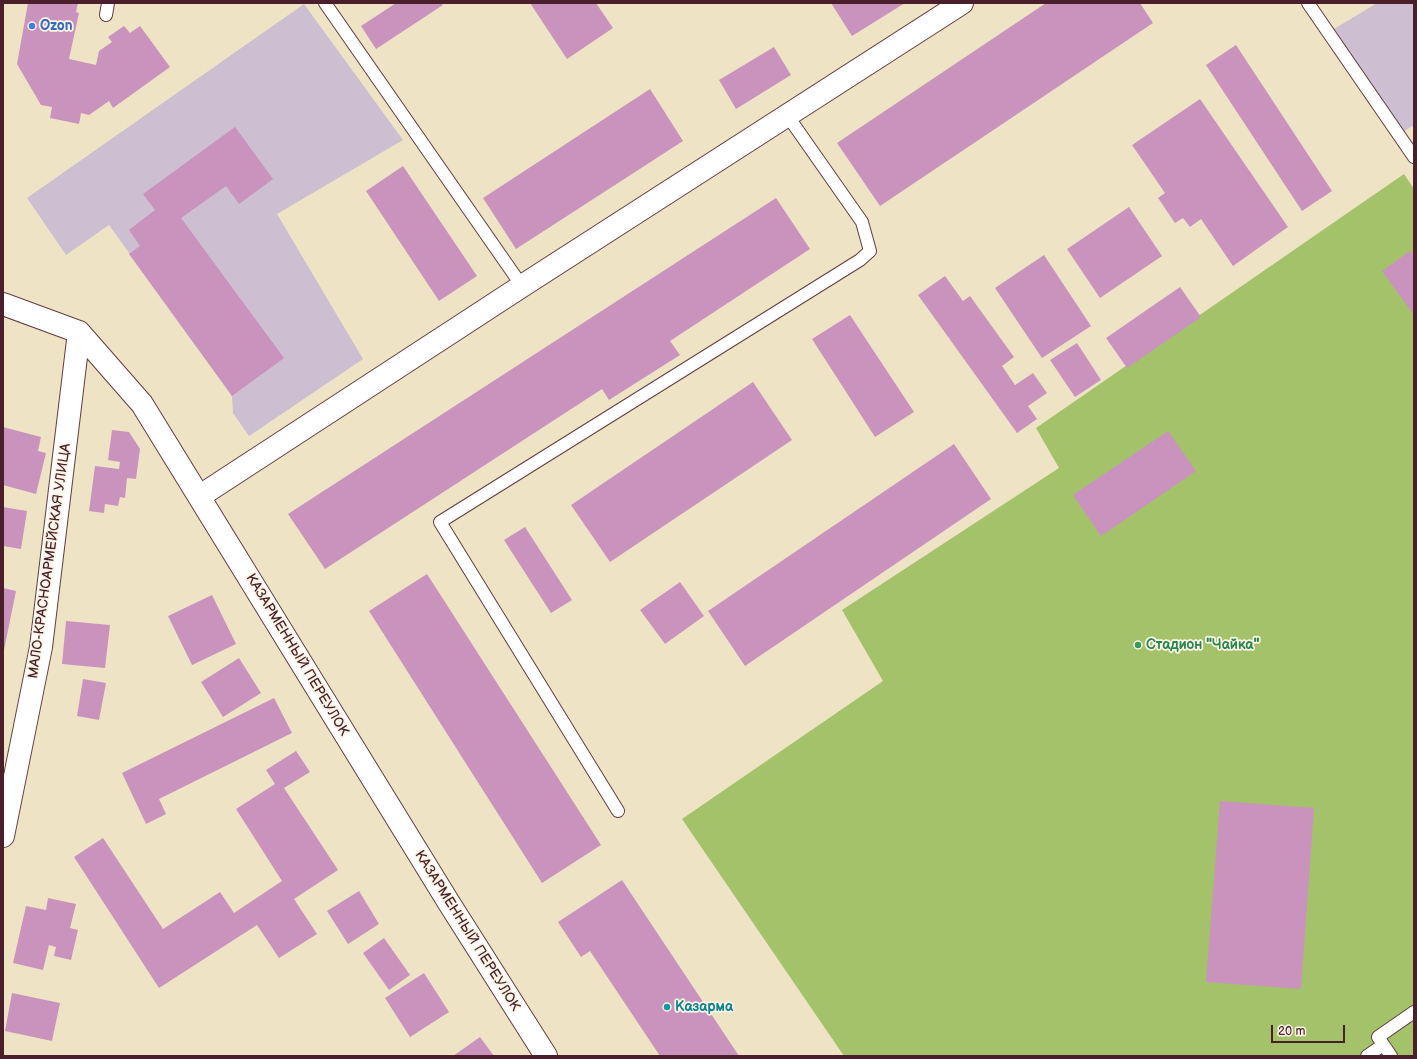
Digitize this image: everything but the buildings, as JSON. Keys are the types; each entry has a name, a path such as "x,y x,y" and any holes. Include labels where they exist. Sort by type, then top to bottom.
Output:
{"street":[{"path":"200,496 522,286 962,3"},
{"name":"КАЗАРМЕННЫЙ ПЕРЕУЛОК","path":"3,304 79,332 142,404 449,903 546,1056"},
{"name":"МАЛО-КРАСНОАРМЕЙСКАЯ УЛИЦА","path":"3,836 41,647 79,332"}],"lane":[{"path":"325,3 522,286"},
{"path":"1308,3 1414,157"},
{"path":"618,811 440,522 853,264 870,251 862,222 787,116"},
{"path":"1391,1056 1378,1037 1414,1012"},
{"path":"1367,1056 1383,1045"}],"shaded area":[{"path":"1377,3 1414,3 1414,125 1398,135 1334,29"},
{"path":"304,4 403,140 277,214 363,359 249,436 233,413 232,396 109,225 66,255 27,198"}],"green space":[{"name":"Стадион \"Чайка\"","path":"1404,174 1414,189 1414,1056 844,1056 682,819 883,681 842,610 1059,468 1036,428"}],"place":[{"name":"Ozon","path":"32,26"},
{"name":"Стадион \"Чайка\"","path":"1138,645"},
{"name":"Казарма","path":"667,1007"}]}
